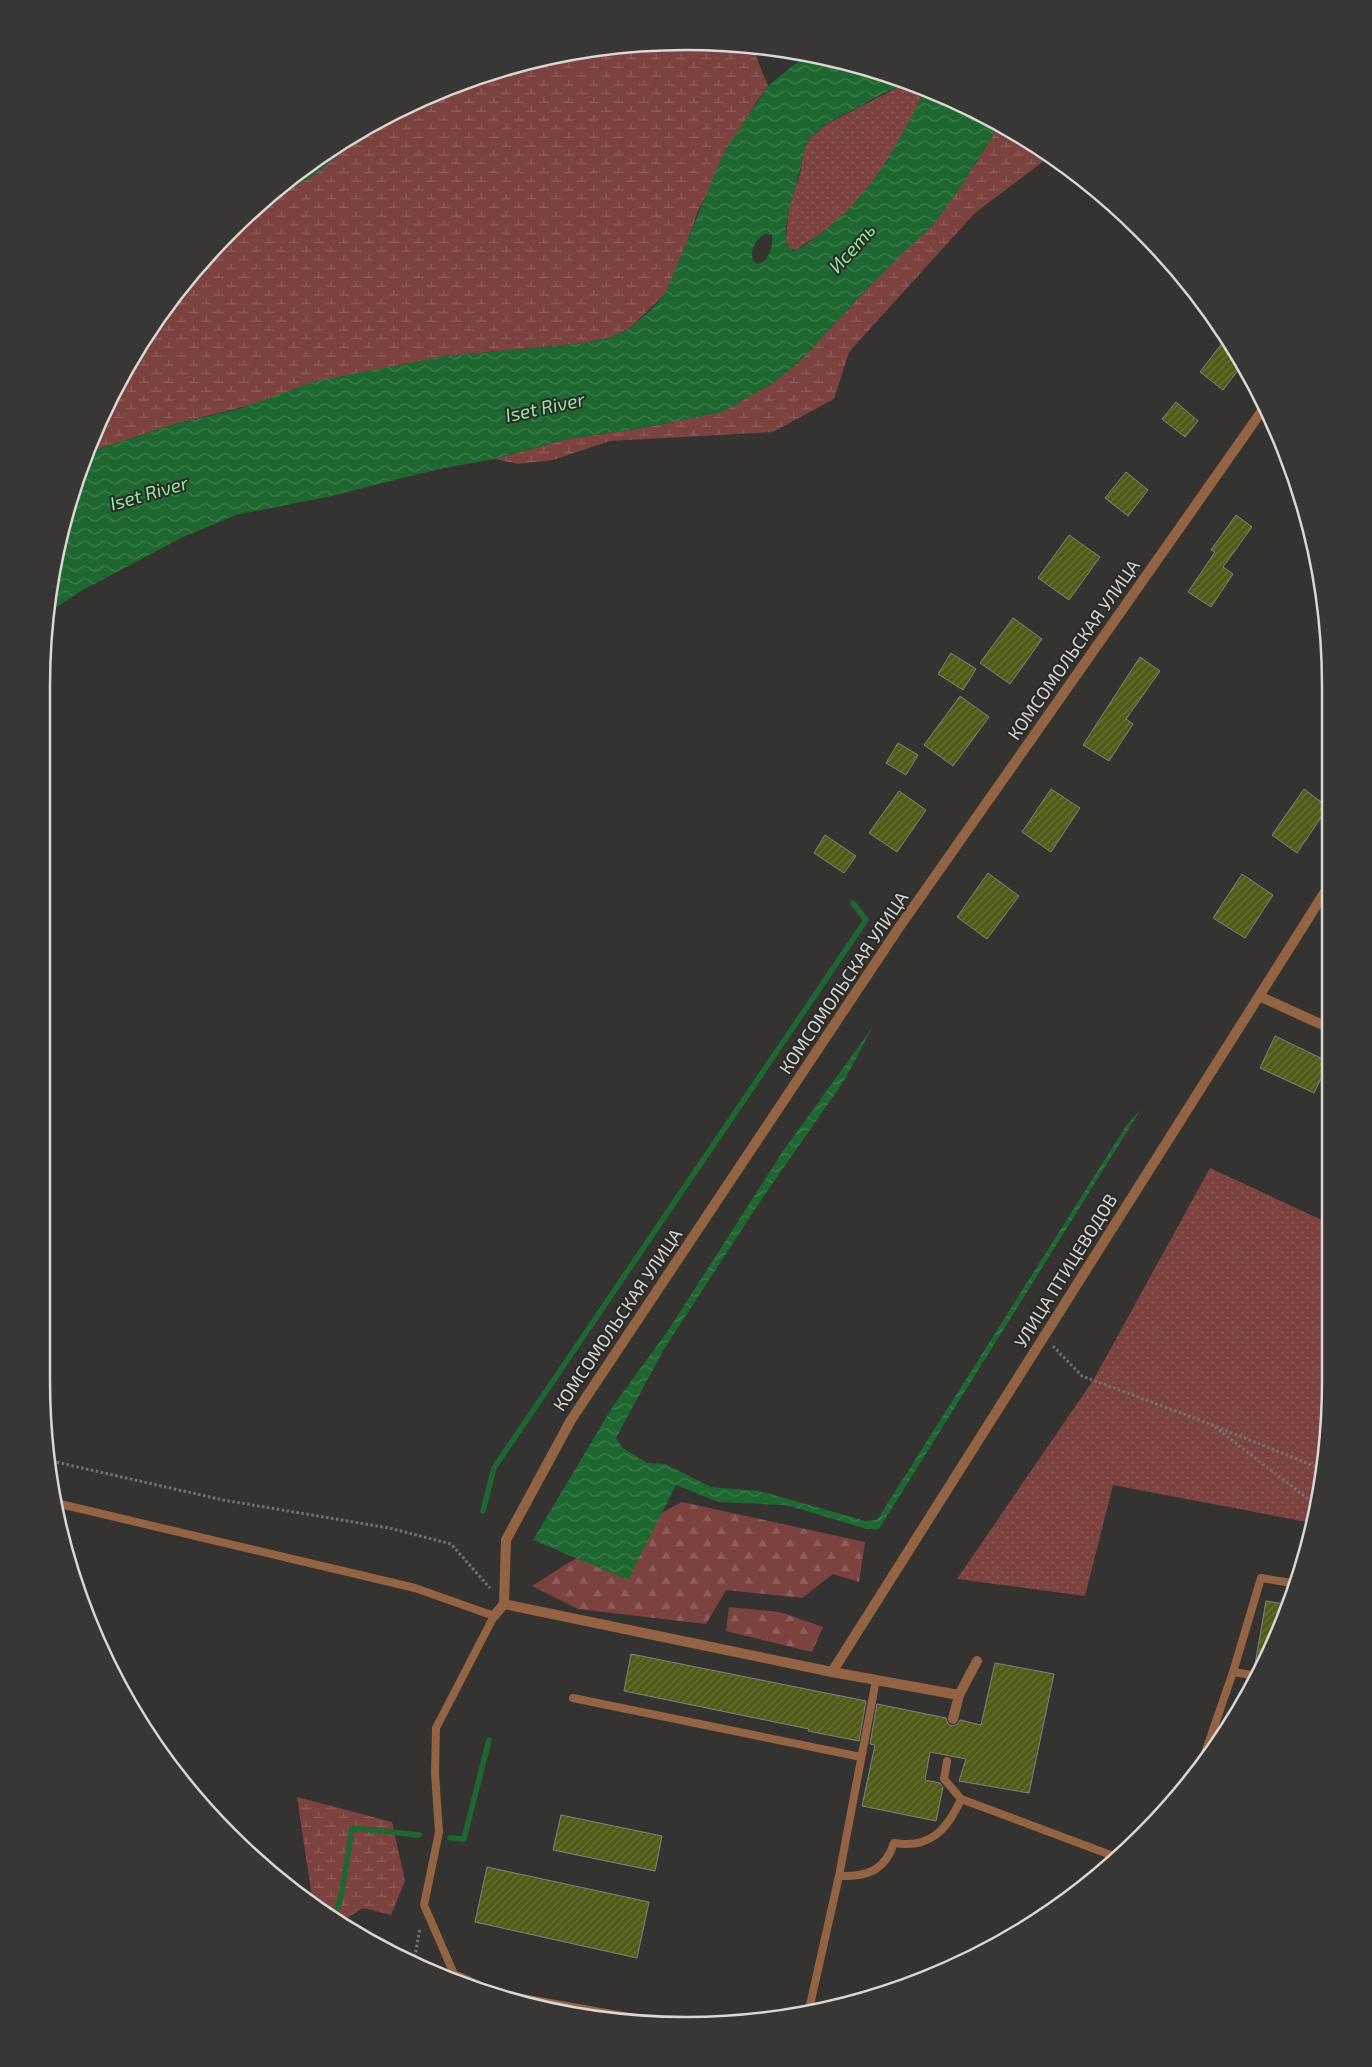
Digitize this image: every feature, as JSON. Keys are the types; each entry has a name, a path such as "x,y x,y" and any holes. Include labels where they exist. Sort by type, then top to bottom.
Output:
{"street":[{"name":"КОМСОМОЛЬСКАЯ УЛИЦА","path":"504,1604 506,1540 571,1420 898,929 1260,414"},
{"name":"УЛИЦА ПТИЦЕВОДОВ","path":"832,1672 1322,896"},
{"path":"1259,996 1322,1025"},
{"path":"494,1616 504,1604 832,1672 959,1695"},
{"path":"954,1719 959,1695 977,1661"}],"lane":[{"path":"62,1504 415,1588 494,1616 436,1728 435,1773 439,1832 424,1905 453,1973"},
{"path":"1208,1743 1233,1672 1261,1578 1289,1583"},
{"path":"1233,1672 1250,1675"},
{"path":"810,2005 839,1876 876,1680"},
{"path":"573,1698 862,1757"},
{"path":"947,1761 944,1779 961,1799 1110,1855"},
{"path":"839,1876 858,1877 870,1873 890,1857 894,1843 908,1845 941,1833 952,1820 961,1799"}],"path":[{"path":"1044,1336 1082,1376 1210,1424 1316,1467"},
{"path":"1210,1424 1311,1501"},
{"path":"55,1462 223,1500 388,1528 451,1544 504,1604"},
{"path":"415,1956 424,1905"}],"green space":[{"path":"686,50 755,54 768,86 755,104 698,211 682,257 665,294 630,328 611,337 585,343 446,356 175,424 96,450 135,368 181,299 236,236 299,181 333,157 368,135 443,98 521,72 562,62 644,51"},
{"path":"898,87 922,95 889,160 854,206 819,235 796,250 789,249 786,240 789,206 800,174 804,148 811,137 827,124"},
{"path":"996,131 1044,161 975,213 849,352 834,399 773,432 610,441 553,460 518,464 495,459 567,439 643,428 722,412 771,384 799,362 876,279 974,166"},
{"path":"1210,1168 1322,1220 1321,1423 1317,1464 1306,1522 1113,1485 1085,1596 957,1579 1094,1379"},
{"path":"682,1502 865,1542 859,1582 833,1574 802,1598 726,1590 706,1624 578,1609 532,1586 568,1563"},
{"path":"729,1607 780,1612 823,1627 812,1652 726,1631"},
{"path":"297,1797 392,1822 405,1881 391,1915 363,1908 347,1919 312,1895"}],"water":[{"path":"800,60 851,72 898,87 832,120 811,137 804,152 787,218 787,245 793,251 808,243 839,218 867,188 890,155 922,95 996,131 958,191 933,225 876,279 799,362 771,384 722,412 643,428 567,439 495,459 439,469 327,497 236,515 181,538 81,591 54,608 62,562 72,521 96,450 175,424 239,409 316,381 446,356 585,343 611,337 630,328 651,310 665,294 724,152 768,86","holes":["765,234 772,235 772,244 765,260 758,264 753,261 753,249 761,236"]},
{"path":"872,1028 844,1081 763,1197 664,1349 616,1438 623,1448 647,1463 665,1464 711,1487 759,1491 866,1521 877,1520 1126,1126 1141,1109 879,1529 867,1529 786,1505 718,1502 676,1485 628,1580 533,1540 613,1406 669,1329 783,1151"}],"building":[{"path":"1222,344 1238,370 1223,390 1200,372"},
{"path":"1176,402 1198,421 1185,437 1162,419"},
{"path":"1126,472 1148,490 1128,516 1105,498"},
{"path":"1236,515 1252,527 1223,567 1233,574 1211,607 1188,592 1215,552 1211,550"},
{"path":"1069,535 1100,557 1069,600 1038,578"},
{"path":"1013,618 1042,639 1010,684 980,663"},
{"path":"951,653 976,669 963,690 938,674"},
{"path":"1140,657 1160,671 1126,719 1133,724 1109,761 1083,745"},
{"path":"960,696 989,717 953,766 924,745"},
{"path":"898,743 918,755 906,775 886,763"},
{"path":"1051,789 1080,808 1051,852 1022,832"},
{"path":"1304,789 1322,802 1322,816 1297,853 1272,835"},
{"path":"899,791 926,810 897,852 869,833"},
{"path":"825,835 856,856 844,873 814,853"},
{"path":"988,873 1019,896 987,939 957,917"},
{"path":"1242,874 1273,895 1245,938 1213,918"},
{"path":"1275,1036 1322,1059 1322,1076 1314,1093 1260,1068"},
{"path":"1266,1601 1281,1604 1274,1624 1255,1664"},
{"path":"631,1654 866,1701 859,1741 624,1691"},
{"path":"995,1663 1054,1674 1029,1793 959,1781 966,1759 930,1752 925,1780 940,1783 943,1787 936,1821 862,1806 875,1745 870,1744 877,1704 946,1718 948,1724 952,1726 958,1724 960,1720 981,1725"},
{"path":"561,1815 662,1836 655,1871 553,1850"},
{"path":"487,1867 649,1902 637,1958 475,1922"}],"waterway":[{"path":"299,181 322,164"},
{"path":"483,1511 494,1468 866,920 853,903"},
{"path":"450,1838 464,1839 489,1740"},
{"path":"336,1912 342,1892 352,1828 419,1835"}],"water label":[{"name":"Исеть","path":"852,248"},
{"name":"Iset River","path":"545,407"},
{"name":"Iset River","path":"149,493"}]}
